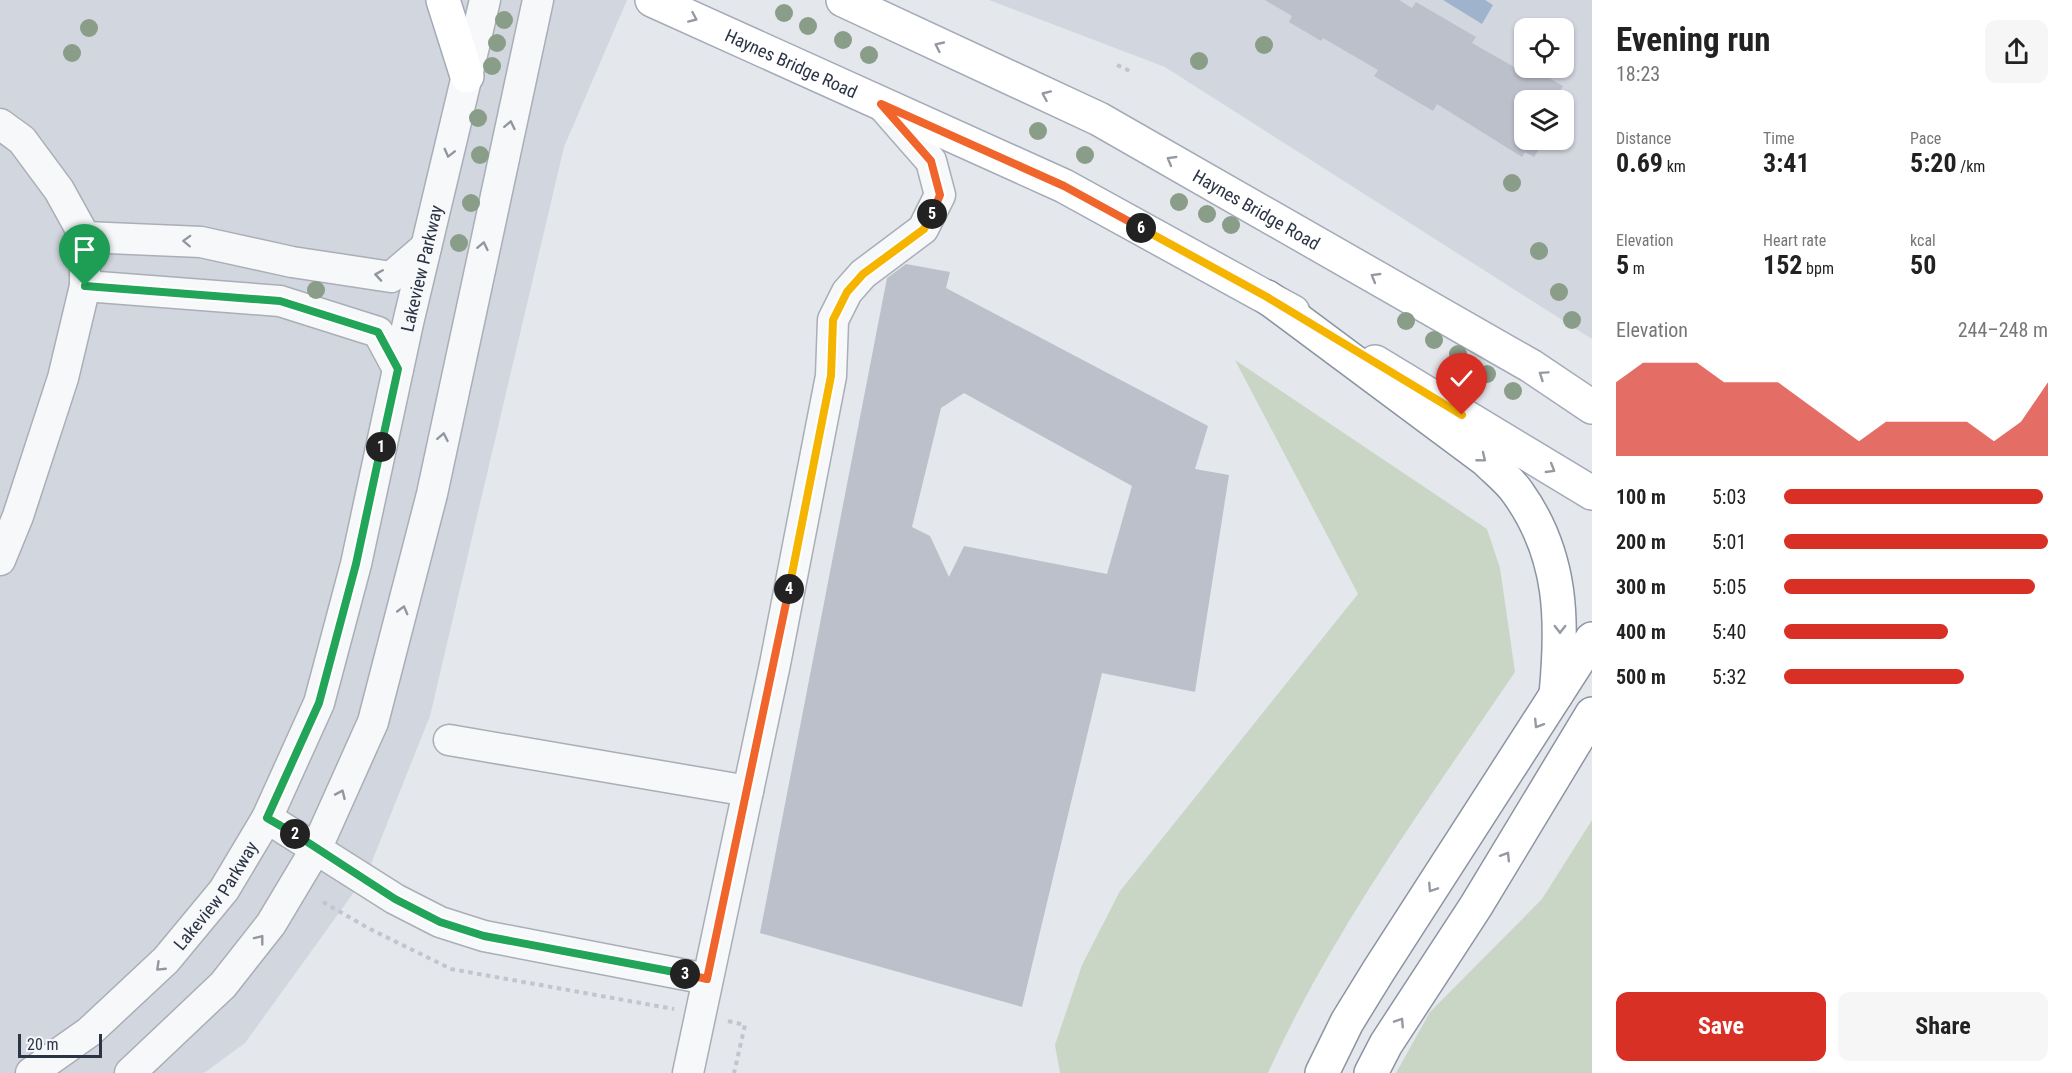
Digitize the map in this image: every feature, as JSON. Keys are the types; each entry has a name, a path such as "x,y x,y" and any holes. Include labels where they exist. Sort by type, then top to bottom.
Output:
{"main road":[{"path":"443,0 467,76"},
{"name":"Haynes Bridge Road","path":"652,0 1064,186 1267,297 1592,494"},
{"name":"Haynes Bridge Road","path":"843,0 1099,119 1520,360 1592,407"},
{"path":"1267,297 1486,460 1518,492 1537,527 1555,573 1560,602 1556,695"},
{"path":"1322,1073 1347,1022 1379,970 1592,639"},
{"path":"1371,1073 1386,1044 1592,714"},
{"path":"1564,762 1592,741"}],"street":[{"name":"Lakeview Parkway","path":"31,1073 90,1032 166,960 224,891 267,818 319,703 356,564 398,369 485,0"},
{"path":"130,1073 223,985 271,924 317,847 373,722 409,589 538,0"},
{"path":"688,1073 748,791 831,376 833,320 847,292 863,274 924,229 940,195 931,161 881,104"},
{"path":"0,124 22,140 59,190 85,237 85,286 63,378 18,516 0,560"},
{"path":"85,237 201,242 292,262 391,277 426,247"},
{"path":"85,286 280,301 378,332 398,369"},
{"path":"449,740 748,791"},
{"path":"267,818 317,847 395,899 440,922 484,936 707,979"}],"path":[{"path":"1117,65 1132,72"},
{"path":"323,902 370,929 451,969 700,1014 745,1025 734,1073"}],"shaded area":[{"path":"0,0 627,0 564,147 430,716 367,874 245,1043 204,1073 0,1073"},
{"path":"989,0 1592,0 1592,339 1165,67"}],"green space":[{"path":"1235,360 1487,529 1500,568 1515,672 1415,818 1352,917 1294,1020 1268,1073 1060,1073 1055,1045 1082,965 1120,891 1358,594"},
{"path":"1592,820 1592,1073 1396,1073 1430,1012 1542,899"}],"water":[{"path":"1443,0 1485,0 1493,5 1482,24"}],"building":[{"path":"1265,0 1399,0 1412,8 1416,2 1476,37 1472,43 1514,67 1514,78 1549,78 1563,86 1561,90 1514,90 1514,150 1539,150 1534,157 1525,152 1522,157 1437,104 1433,111 1374,76 1378,70 1323,38 1321,41 1289,22 1292,16"},
{"path":"906,264 950,272 946,288 1208,426 1195,469 1229,475 1195,692 1102,673 1022,1007 760,933 887,278","holes":["964,393 1132,486 1107,574 964,546 949,577 930,536 912,527 941,408"]}],"route":[{"path":"85,286 179,291 280,301 378,332 398,369 356,564 319,703 267,818 317,847 395,899 440,922 484,936 707,979 775,664 811,469 831,376 833,320 847,292 863,274 924,229 940,195 931,161 881,104 1064,186 1267,297 1462,415"}]}
